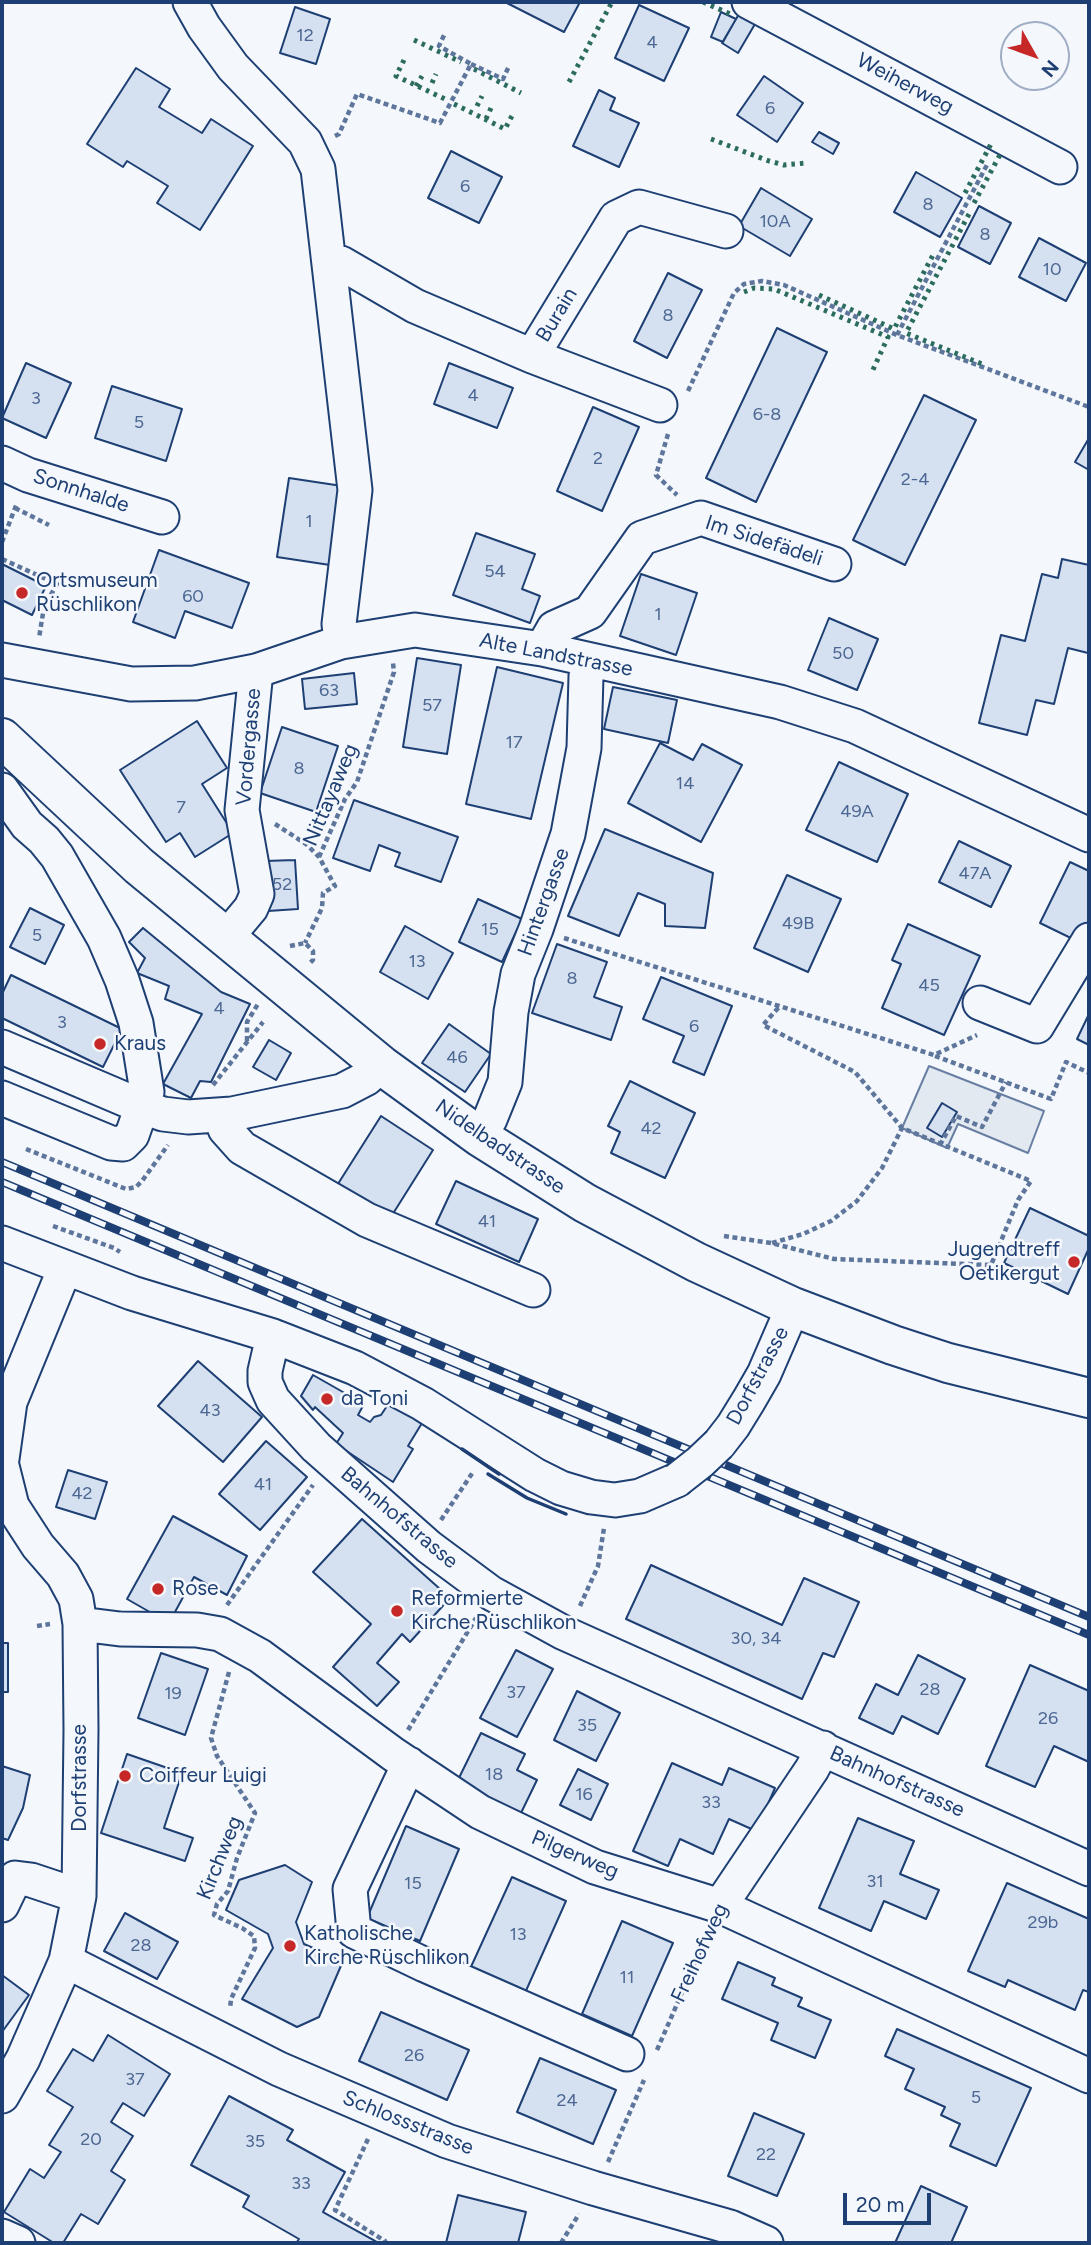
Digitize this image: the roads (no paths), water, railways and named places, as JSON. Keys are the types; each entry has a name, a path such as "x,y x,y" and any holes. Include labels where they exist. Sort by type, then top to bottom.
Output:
{"main road":[{"name":"Nidelbadstrasse","path":"2,738 139,866 380,1065 480,1137 585,1203 696,1262 793,1307 948,1363 1089,1398"}],"street":[{"path":"190,2 204,27 233,67 305,142 318,169 331,263 355,490 338,624 341,642"},
{"name":"Weiherweg","path":"749,2 1060,167"},
{"name":"Burain","path":"331,263 341,263 415,306 532,356 616,218 639,206 726,232"},
{"path":"532,356 672,410"},
{"name":"Sonnhalde","path":"2,464 28,475 162,517"},
{"name":"Im Sidefädeli","path":"542,649 554,628 590,612 642,538 701,518 834,564"},
{"name":"Alte Landstrasse","path":"2,660 131,684 195,683 256,671 341,642 415,630 542,649 780,702 855,726 1089,835"},
{"name":"Hintergasse","path":"480,1137 505,1082 511,1012 518,974 568,834 584,748 586,676 589,661"},
{"name":"Vordergasse","path":"226,938 251,908 257,894 242,810 256,671"},
{"path":"2,790 27,825 57,856 104,938 122,980 138,1034 147,1092 132,1135 123,1144 111,1143 2,1098"},
{"path":"980,1003 1037,1026 1089,940"},
{"path":"2,1047 143,1107 163,1114 188,1117 221,1115 342,1091 367,1078 380,1065"},
{"path":"221,1115 225,1129 242,1149 367,1220 534,1290"},
{"path":"2,1243 132,1293 273,1336"},
{"path":"2,1459 6,1401 65,1268"},
{"name":"Dorfstrasse","path":"273,1336 355,1368 423,1404 535,1475 561,1488 591,1497 626,1499 659,1489 677,1480 719,1444 764,1374 793,1307"},
{"name":"Bahnhofstrasse","path":"273,1336 264,1371 265,1382 273,1400 316,1447 408,1528 491,1593 564,1633 1089,1869"},
{"name":"Dorfstrasse","path":"2,1466 12,1506 76,1599 80,1624 79,1896 66,1961 23,2059 2,2096"},
{"name":"Pilgerweg","path":"80,1624 120,1629 197,1630 220,1634 260,1656 401,1759 480,1812 595,1867 720,1906 1089,2076"},
{"name":"Freihofweg","path":"720,1906 812,1769 823,1748"},
{"path":"401,1759 350,1889 354,1931 425,1965 643,2060"},
{"path":"6,1886 31,1880 79,1896"},
{"name":"Schlossstrasse","path":"66,1961 279,2069 447,2141 593,2188 730,2227 765,2243"},
{"path":"2,2236 18,2243"}],"railway":[{"path":"2,1162 1089,1617"},
{"path":"2,1182 1089,1635"}],"place":[{"name":"Ortsmuseum Rüschlikon","path":"22,593"},
{"name":"Kraus","path":"100,1044"},
{"name":"Jugendtreff Oetikergut","path":"1074,1262"},
{"name":"da Toni","path":"327,1399"},
{"name":"Rose","path":"158,1589"},
{"name":"Reformierte Kirche Rüschlikon","path":"397,1611"},
{"name":"Coiffeur Luigi","path":"125,1776"},
{"name":"Katholische Kirche Rüschlikon","path":"290,1946"}]}
